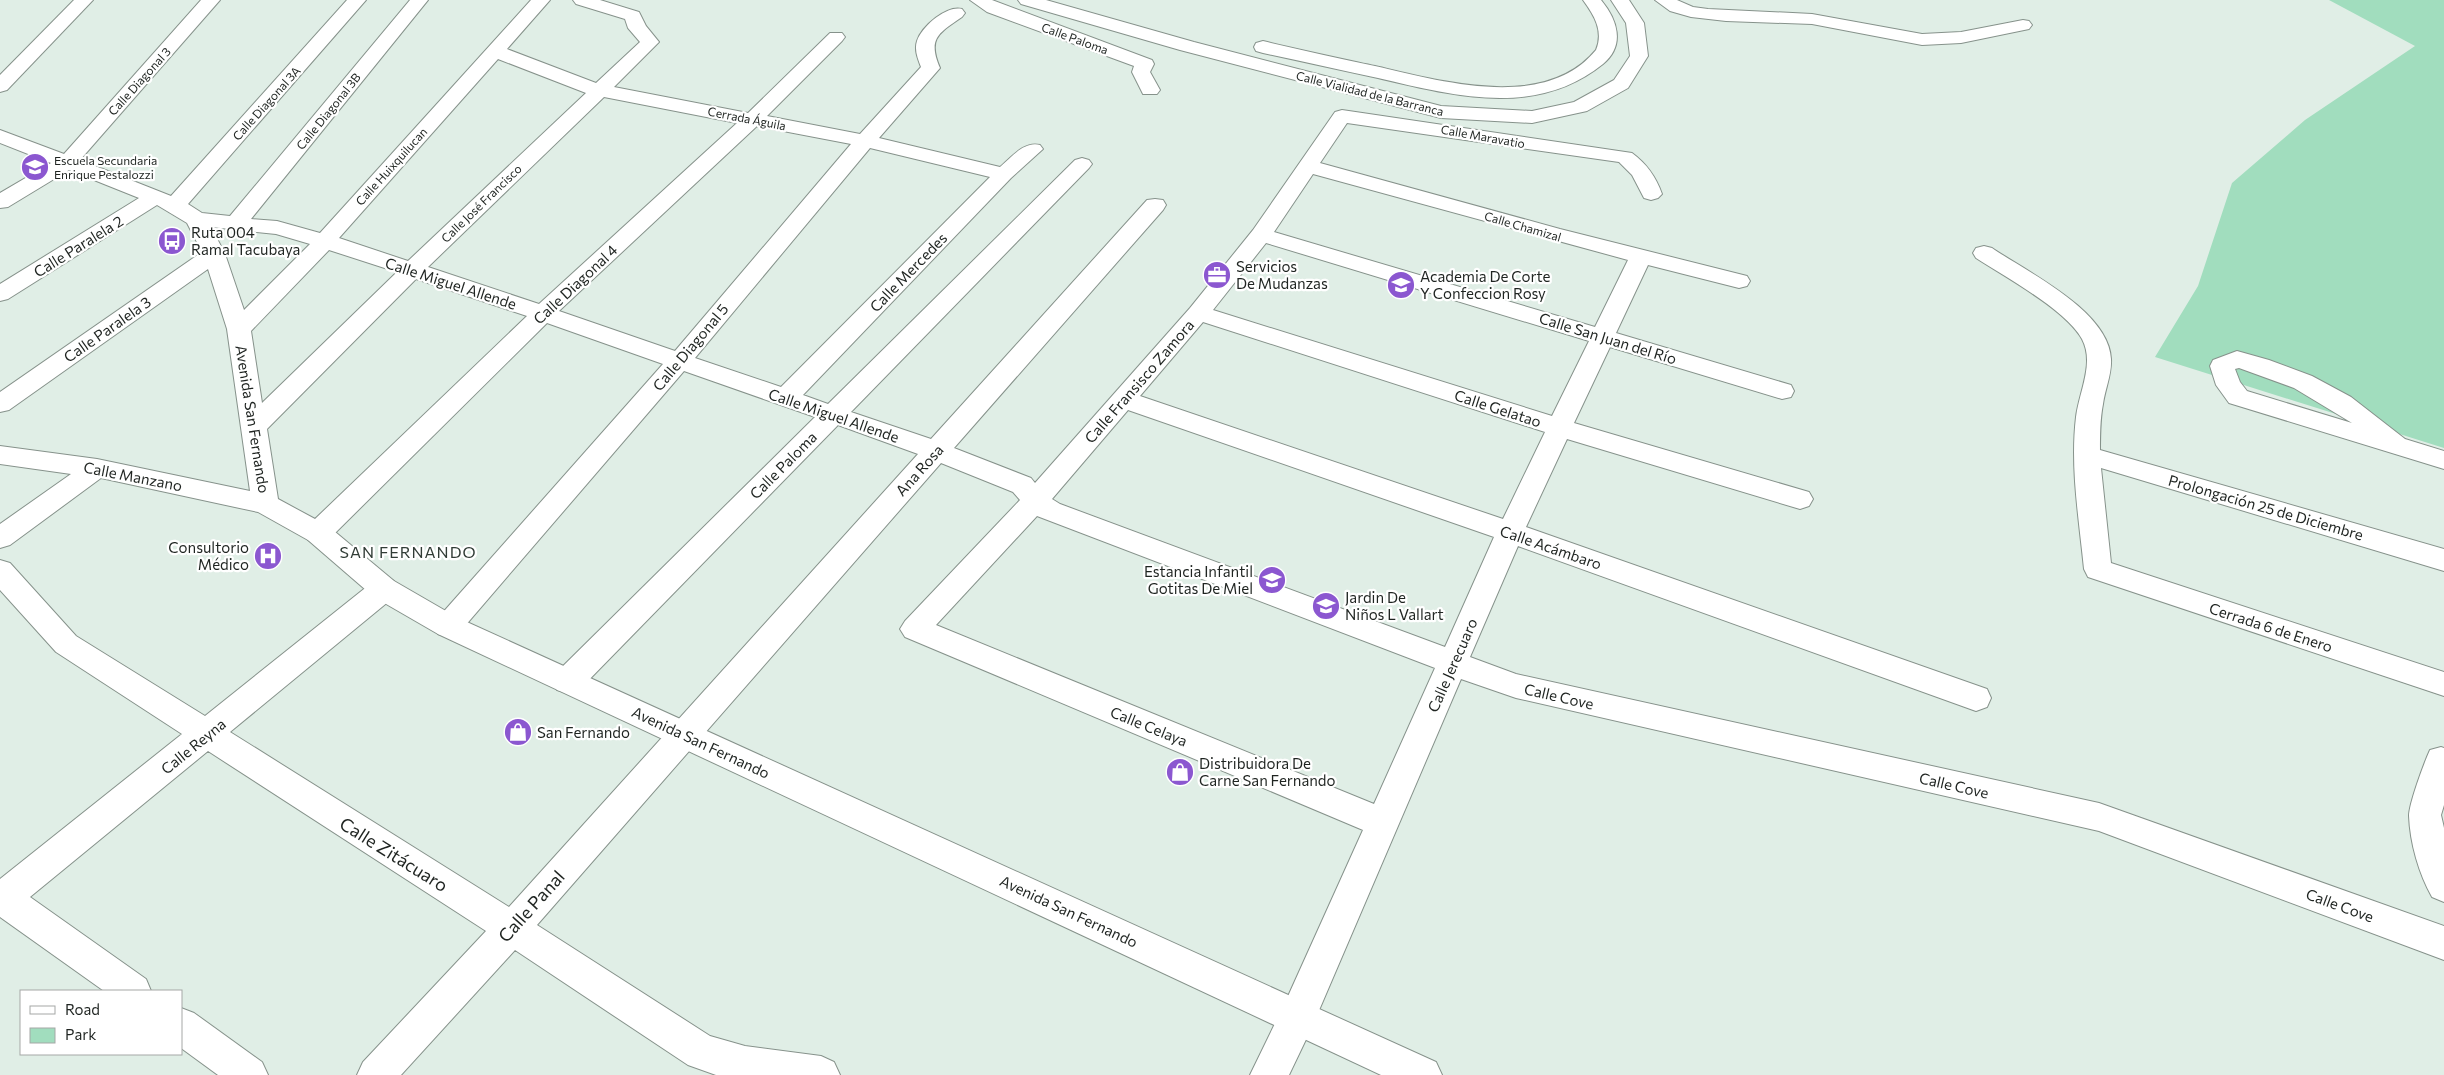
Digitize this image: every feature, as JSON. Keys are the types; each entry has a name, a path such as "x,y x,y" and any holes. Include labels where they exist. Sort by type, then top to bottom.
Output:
{"street":[{"path":"0,86 84,0"},
{"name":"Calle Diagonal 3","path":"0,202 66,163 211,0"},
{"name":"Calle Diagonal 3A","path":"165,201 357,0"},
{"name":"Calle Diagonal 3B","path":"237,222 419,0"},
{"name":"Calle Huixquilucan","path":"239,329 325,241 541,0"},
{"name":"Calle José Francisco","path":"253,427 597,90 650,42 637,28 633,16 582,0"},
{"name":"Calle Paloma","path":"979,0 993,8 1145,64 1141,72 1150,90"},
{"name":"Calle Vialidad de la Barranca","path":"1027,0 1187,46 1441,112 1532,117 1580,107 1621,84 1639,56 1635,23 1620,0"},
{"path":"1070,0 1186,31 1442,85 1477,91 1511,92 1542,88 1565,81 1585,70 1603,54 1609,40 1606,23 1598,6 1592,0"},
{"path":"1261,47 1372,63 1482,86 1515,84 1544,79 1567,69 1584,58 1596,42 1594,20 1578,0"},
{"path":"1261,47 1318,66 1425,94 1507,100 1542,96 1580,84 1615,61 1621,37 1616,20 1605,0"},
{"path":"1664,0 1680,10 1699,13 1796,17 1915,39 1942,40 2023,25"},
{"name":"Calle Diagonal 5","path":"448,626 680,361 865,141 931,68 923,53 925,40 936,28 956,14"},
{"name":"Calle Diagonal 4","path":"318,533 542,313 753,119 836,37"},
{"name":"Cerrada Águila","path":"494,51 597,90 865,141 1004,174"},
{"name":"Calle Maravatio","path":"1342,116 1625,157 1636,165 1646,177 1651,194"},
{"name":"Calle Fransisco Zamora","path":"915,629 1035,501 1198,313 1261,235 1342,116"},
{"path":"0,136 165,201 196,219"},
{"name":"Calle Mercedes","path":"785,398 1004,174 1033,149"},
{"name":"Calle Paloma","path":"568,681 1082,164"},
{"name":"Calle Chamizal","path":"1308,166 1640,258 1739,281"},
{"name":"Calle Paralela 2","path":"0,294 165,201"},
{"name":"Ana Rosa","path":"683,734 1155,206"},
{"name":"Calle Miguel Allende","path":"196,219 237,222 277,228 325,241 542,313 937,450 1022,485 1035,501 1050,511 1453,662"},
{"name":"Avenida San Fernando","path":"196,219 214,254 239,329 266,504 318,533 384,589 448,626 1423,1075"},
{"name":"Calle San Juan del Río","path":"1261,235 1782,391"},
{"path":"1984,253 2076,316 2089,331 2099,349 2100,373 2090,405 2087,455"},
{"name":"Calle Paralela 3","path":"0,404 214,254"},
{"name":"Calle Jerecuaro","path":"1269,1075 1298,1016 1510,532 1558,427 1640,258"},
{"name":"Calle Gelatao","path":"1198,313 1558,427 1800,498"},
{"path":"2397,446 2365,418 2325,393 2272,368 2237,359 2222,366 2228,385 2238,398 2397,446 2444,460"},
{"name":"Calle Acámbaro","path":"1124,400 1510,532 1976,698"},
{"name":"Calle Manzano","path":"0,455 97,468 266,504"},
{"name":"Prolongación 25 de Diciembre","path":"2087,455 2444,560"},
{"name":"Cerrada 6 de Enero","path":"2087,455 2098,569 2444,684"},
{"path":"0,538 97,468"},
{"name":"Calle Zitácuaro","path":"0,571 66,644 512,928 701,1052 746,1065 821,1075"},
{"name":"Calle Reyna","path":"1,898 207,735 384,589"},
{"name":"Calle Celaya","path":"915,629 1383,823"},
{"name":"Calle Cove","path":"1453,662 1484,676 1516,686 2098,817 2444,943"},
{"name":"Calle Panal","path":"376,1075 512,928 683,734"},
{"path":"2441,760 2425,815 2436,872 2444,886"},
{"path":"1,898 133,990"},
{"path":"182,1027 249,1075"}],"green space":[{"path":"2329,0 2444,0 2444,448 2155,357 2198,286 2232,183 2305,120 2415,46"}],"place":[{"name":"Escuela Secundaria Enrique Pestalozzi","path":"35,167"},
{"name":"Ruta 004 Ramal Tacubaya","path":"172,241"},
{"name":"Servicios De Mudanzas","path":"1217,275"},
{"name":"Academia De Corte Y Confeccion Rosy","path":"1401,285"},
{"name":"Consultorio Médico","path":"268,556"},
{"name":"Estancia Infantil Gotitas De Miel","path":"1272,580"},
{"name":"Jardin De Niños L Vallart","path":"1326,606"},
{"name":"San Fernando","path":"518,732"},
{"name":"Distribuidora De Carne San Fernando","path":"1180,772"}],"district":[{"name":"SAN FERNANDO","path":"408,551"}]}
